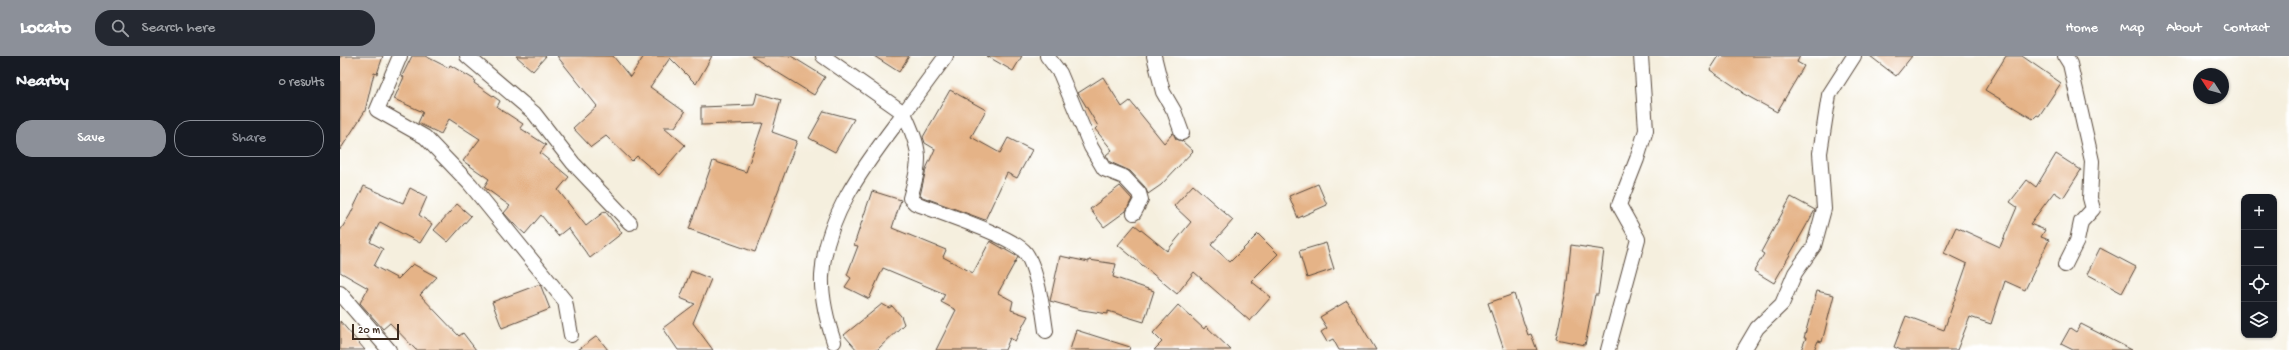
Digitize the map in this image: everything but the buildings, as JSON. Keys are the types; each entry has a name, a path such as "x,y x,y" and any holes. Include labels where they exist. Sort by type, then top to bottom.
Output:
{"street":[{"path":"400,56 377,110 425,137 470,184 565,301 571,335"},
{"path":"467,56 534,113 573,163 630,223"},
{"path":"823,56 904,113 918,148 918,166 910,198 915,203 1003,239 1024,252 1031,263 1043,310 1046,331"},
{"path":"834,342 826,315 822,276 829,237 845,200 866,163 946,56"},
{"path":"1047,56 1060,74 1091,147 1104,169 1124,177 1139,193 1142,200 1134,213"},
{"path":"1154,56 1163,92 1174,111 1182,133"},
{"path":"1608,350 1638,239 1618,205 1637,159 1646,130 1641,56"},
{"path":"1744,350 1757,328 1782,304 1795,273 1814,246 1824,209 1820,153 1830,95 1854,56"},
{"path":"2065,56 2070,64 2092,161 2090,198 2093,209 2081,222 2077,241 2065,265"},
{"path":"340,293 389,350"}]}
